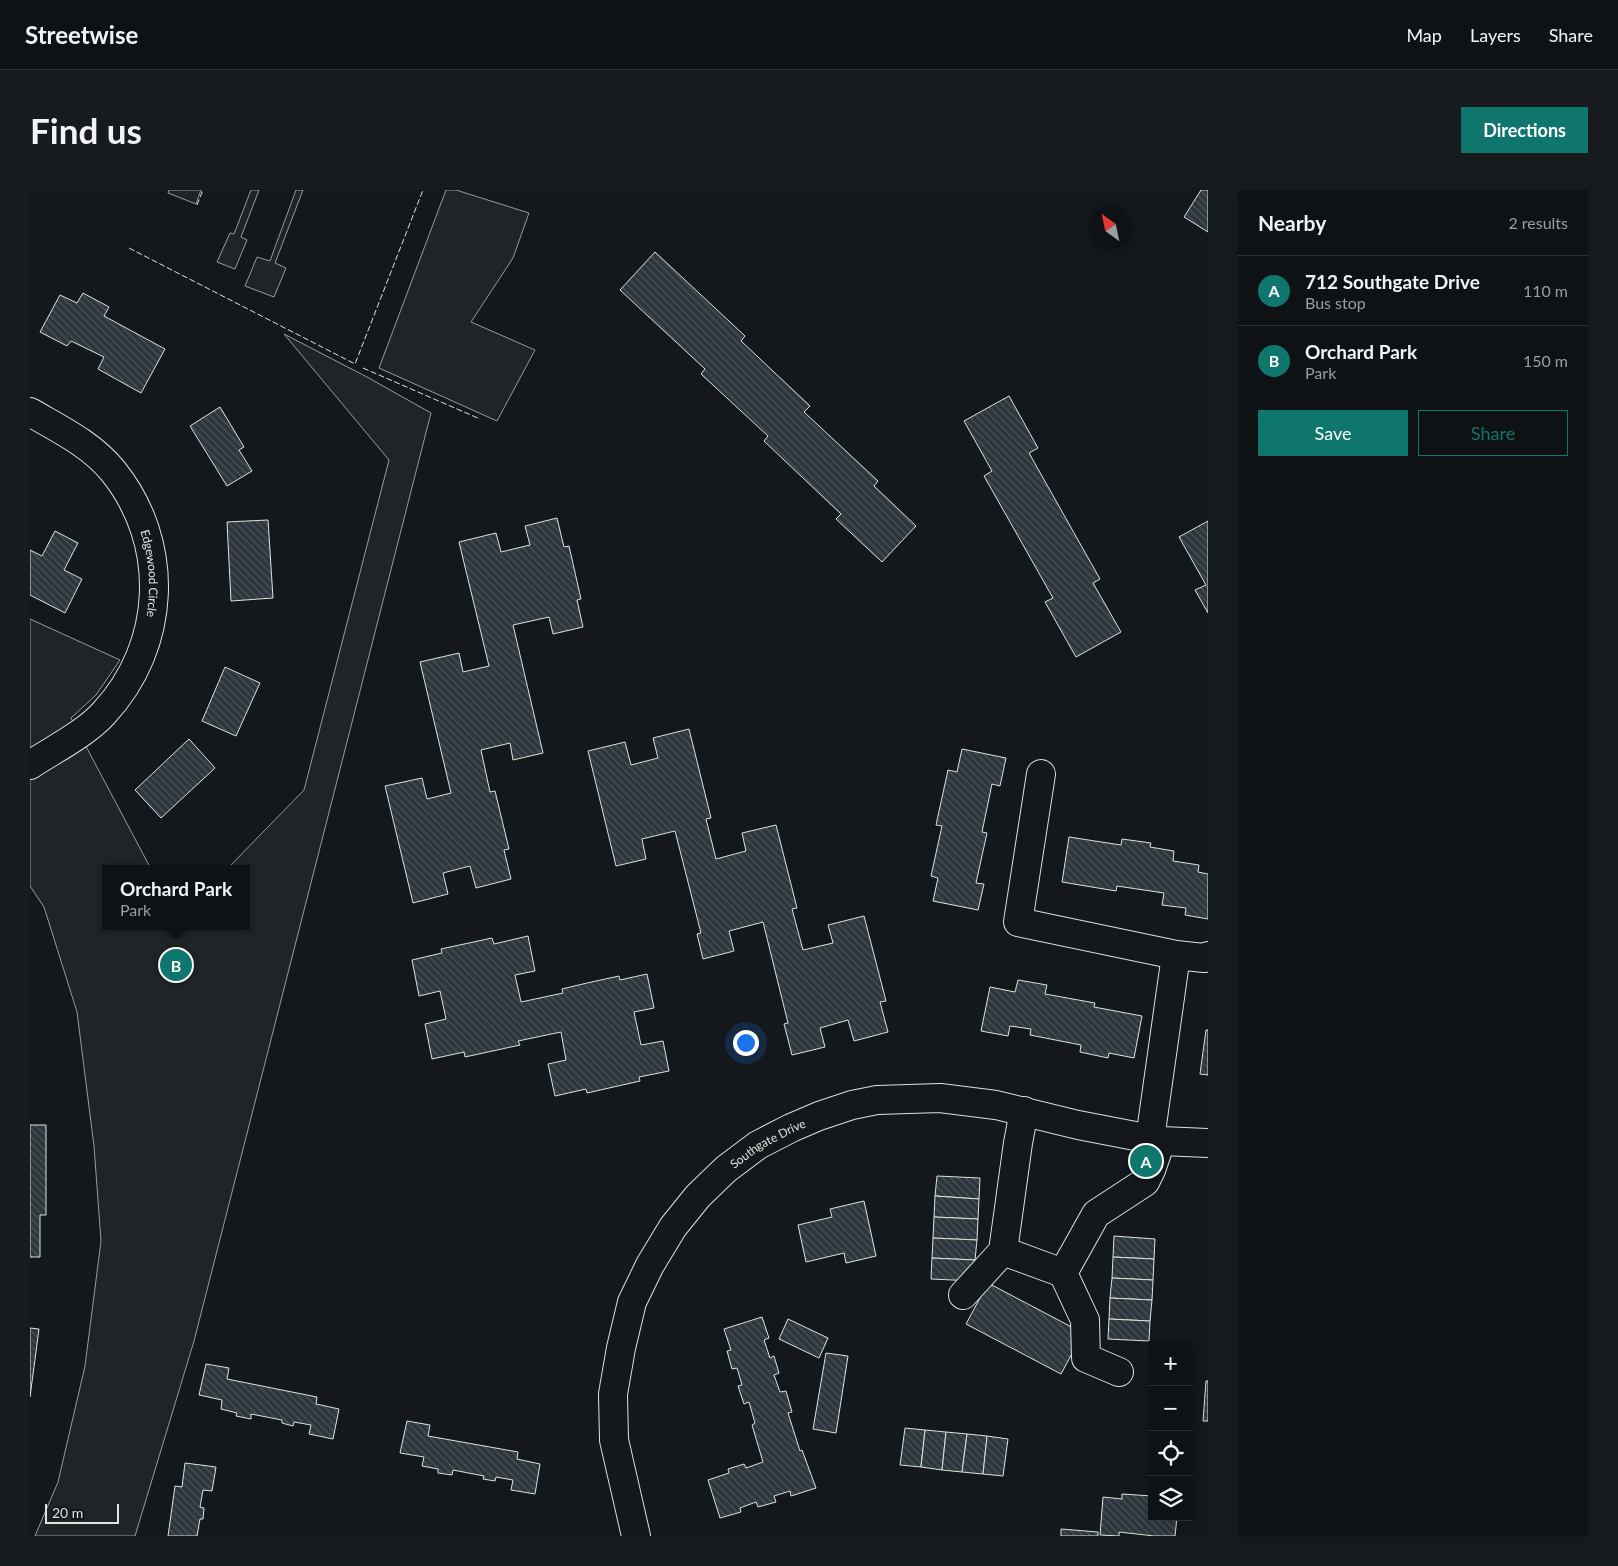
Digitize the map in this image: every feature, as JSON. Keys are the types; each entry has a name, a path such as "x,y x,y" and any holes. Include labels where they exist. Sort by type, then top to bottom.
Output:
{"street":[{"name":"Edgewood Circle","path":"30,412 85,444 112,471 134,503 151,550 155,588 151,622 145,645 131,677 118,697 103,715 85,730 30,765"},
{"path":"1041,774 1018,922 1176,955 1204,958 1208,956"},
{"path":"1063,1273 1096,1214 1145,1182 1151,1170 1176,955"},
{"name":"Southgate Drive","path":"636,1536 614,1440 613,1394 620,1348 632,1302 650,1265 673,1227 698,1196 726,1169 758,1145 819,1116 852,1106 877,1100 940,1098 996,1105 1078,1125 1155,1140 1208,1143"},
{"path":"963,1295 1003,1251 1024,1112"},
{"path":"1003,1251 1063,1273 1085,1320 1086,1358 1119,1372"}],"shaded area":[{"path":"169,190 201,190 196,204 168,193"},
{"path":"251,190 259,190 241,237 247,240 235,269 217,262 230,233 234,234"},
{"path":"296,190 303,190 275,263 286,268 274,297 245,286 257,257 270,261"},
{"path":"446,190 456,190 529,213 513,258 471,322 535,350 497,421 379,368"},
{"path":"284,334 431,413 194,1341 135,1536 35,1536 58,1482 85,1366 101,1241 94,1146 77,1012 44,907 30,886 30,619 120,660 96,695 71,718 149,865 102,865 102,930 250,930 250,865 231,865 304,790 389,460"}],"building":[{"path":"1201,190 1208,190 1208,232 1184,217"},
{"path":"655,252 745,336 741,341 810,406 804,412 878,481 874,486 916,526 882,562 836,519 841,514 764,441 768,436 701,374 705,369 620,290"},
{"path":"83,293 109,307 104,316 165,349 141,393 98,369 104,357 71,341 67,346 40,332 60,295 77,303"},
{"path":"1009,396 1038,448 1029,453 1100,579 1093,583 1121,632 1076,657 1045,602 1053,598 984,476 992,471 964,421"},
{"path":"220,407 244,447 239,450 252,471 227,486 190,426"},
{"path":"557,518 564,547 569,546 581,599 577,600 583,627 553,634 549,617 513,625 543,753 513,760 510,743 481,750 490,792 495,791 509,849 504,850 511,879 476,888 470,866 443,873 448,894 413,903 385,786 422,778 427,799 451,793 420,662 459,653 463,672 489,666 459,542 496,533 501,552 530,545 525,526"},
{"path":"268,520 273,598 231,601 227,522"},
{"path":"1208,521 1208,613 1195,590 1206,585 1179,537"},
{"path":"55,531 78,543 64,570 82,579 65,613 30,595 30,550 42,556"},
{"path":"225,667 260,683 236,736 202,721"},
{"path":"689,729 711,818 706,819 716,859 746,851 742,833 776,825 797,908 792,909 803,950 833,943 828,925 864,916 886,1001 880,1002 888,1032 854,1041 848,1020 820,1028 825,1047 792,1055 784,1024 788,1023 763,922 729,931 734,951 703,959 697,934 701,933 675,831 642,839 646,859 616,866 588,751 625,742 631,765 658,758 653,738"},
{"path":"189,739 215,768 161,818 135,790"},
{"path":"962,749 1006,758 1000,786 992,784 982,832 987,833 976,883 984,884 978,910 933,901 938,878 931,876 942,826 936,825 948,770 957,772"},
{"path":"1069,837 1121,845 1122,839 1151,843 1150,847 1174,851 1173,861 1199,865 1198,872 1208,874 1208,919 1185,915 1186,908 1162,905 1164,893 1117,886 1116,891 1062,882"},
{"path":"528,936 535,971 515,975 521,1002 563,993 562,989 587,983 619,976 620,980 647,974 654,1008 634,1012 641,1045 663,1041 669,1071 639,1077 640,1081 587,1093 586,1089 555,1096 548,1064 566,1060 561,1032 518,1041 520,1045 465,1057 464,1052 432,1059 425,1024 446,1019 440,991 419,996 412,960 442,953 441,949 492,938 494,944"},
{"path":"1018,980 1047,985 1045,994 1095,1003 1094,1007 1142,1016 1134,1058 1109,1053 1108,1058 1080,1052 1081,1045 1030,1035 1031,1029 1010,1026 1008,1036 981,1031 990,987 1015,992"},
{"path":"1206,1030 1208,1030 1208,1075 1200,1074"},
{"path":"30,1125 46,1125 46,1215 40,1215 40,1257 30,1257"},
{"path":"937,1176 980,1178 979,1199 935,1196"},
{"path":"935,1196 979,1199 978,1219 934,1217"},
{"path":"864,1201 876,1256 846,1263 844,1253 806,1262 798,1225 832,1217 830,1209"},
{"path":"934,1217 978,1219 977,1240 933,1238"},
{"path":"1114,1236 1155,1239 1154,1259 1113,1257"},
{"path":"933,1238 977,1240 975,1260 932,1258"},
{"path":"1113,1257 1154,1259 1153,1280 1112,1278"},
{"path":"932,1258 975,1260 974,1281 931,1279"},
{"path":"1112,1278 1153,1280 1152,1300 1110,1298"},
{"path":"988,1283 1083,1333 1061,1374 966,1324"},
{"path":"1110,1298 1152,1300 1150,1321 1109,1319"},
{"path":"762,1317 769,1338 764,1340 770,1358 774,1356 779,1373 774,1375 780,1392 786,1391 792,1412 788,1413 800,1451 802,1450 816,1488 791,1496 790,1491 774,1496 776,1502 758,1507 756,1502 740,1508 741,1512 720,1518 708,1480 729,1473 728,1469 744,1464 746,1468 763,1462 752,1425 755,1423 749,1402 744,1404 738,1386 742,1385 737,1368 732,1369 727,1351 731,1350 724,1329"},
{"path":"788,1319 828,1338 819,1358 779,1339"},
{"path":"1109,1319 1150,1321 1149,1341 1108,1339"},
{"path":"30,1328 39,1329 30,1397"},
{"path":"826,1353 848,1356 836,1433 813,1429"},
{"path":"206,1364 229,1368 227,1379 317,1397 316,1404 339,1409 333,1439 309,1434 311,1425 294,1422 293,1426 282,1423 282,1420 251,1414 251,1419 236,1416 237,1413 221,1409 222,1400 199,1395"},
{"path":"1206,1381 1208,1381 1208,1421 1203,1421"},
{"path":"407,1421 430,1425 428,1436 518,1452 517,1459 540,1464 535,1494 511,1490 513,1480 496,1477 495,1481 483,1479 484,1476 453,1470 452,1475 438,1473 438,1469 422,1466 424,1457 400,1453"},
{"path":"905,1428 925,1430 921,1467 900,1465"},
{"path":"925,1430 946,1432 942,1470 921,1467"},
{"path":"946,1432 967,1434 962,1472 942,1470"},
{"path":"967,1434 987,1436 983,1474 962,1472"},
{"path":"987,1436 1008,1439 1003,1476 983,1474"},
{"path":"185,1463 216,1467 212,1491 203,1490 200,1507 204,1508 203,1519 200,1519 197,1536 168,1536 175,1486 182,1487"},
{"path":"1122,1494 1148,1496 1148,1521 1177,1521 1175,1536 1119,1532 1119,1536 1100,1535 1103,1497 1122,1499"},
{"path":"1061,1529 1098,1532 1098,1536 1061,1536"}],"fence":[{"path":"197,205 203,190"},
{"path":"129,248 355,364 423,190"},
{"path":"363,368 480,419"}],"place":[{"name":"Orchard Park","path":"176,965"},
{"name":"712 Southgate Drive","path":"1146,1161"}]}
